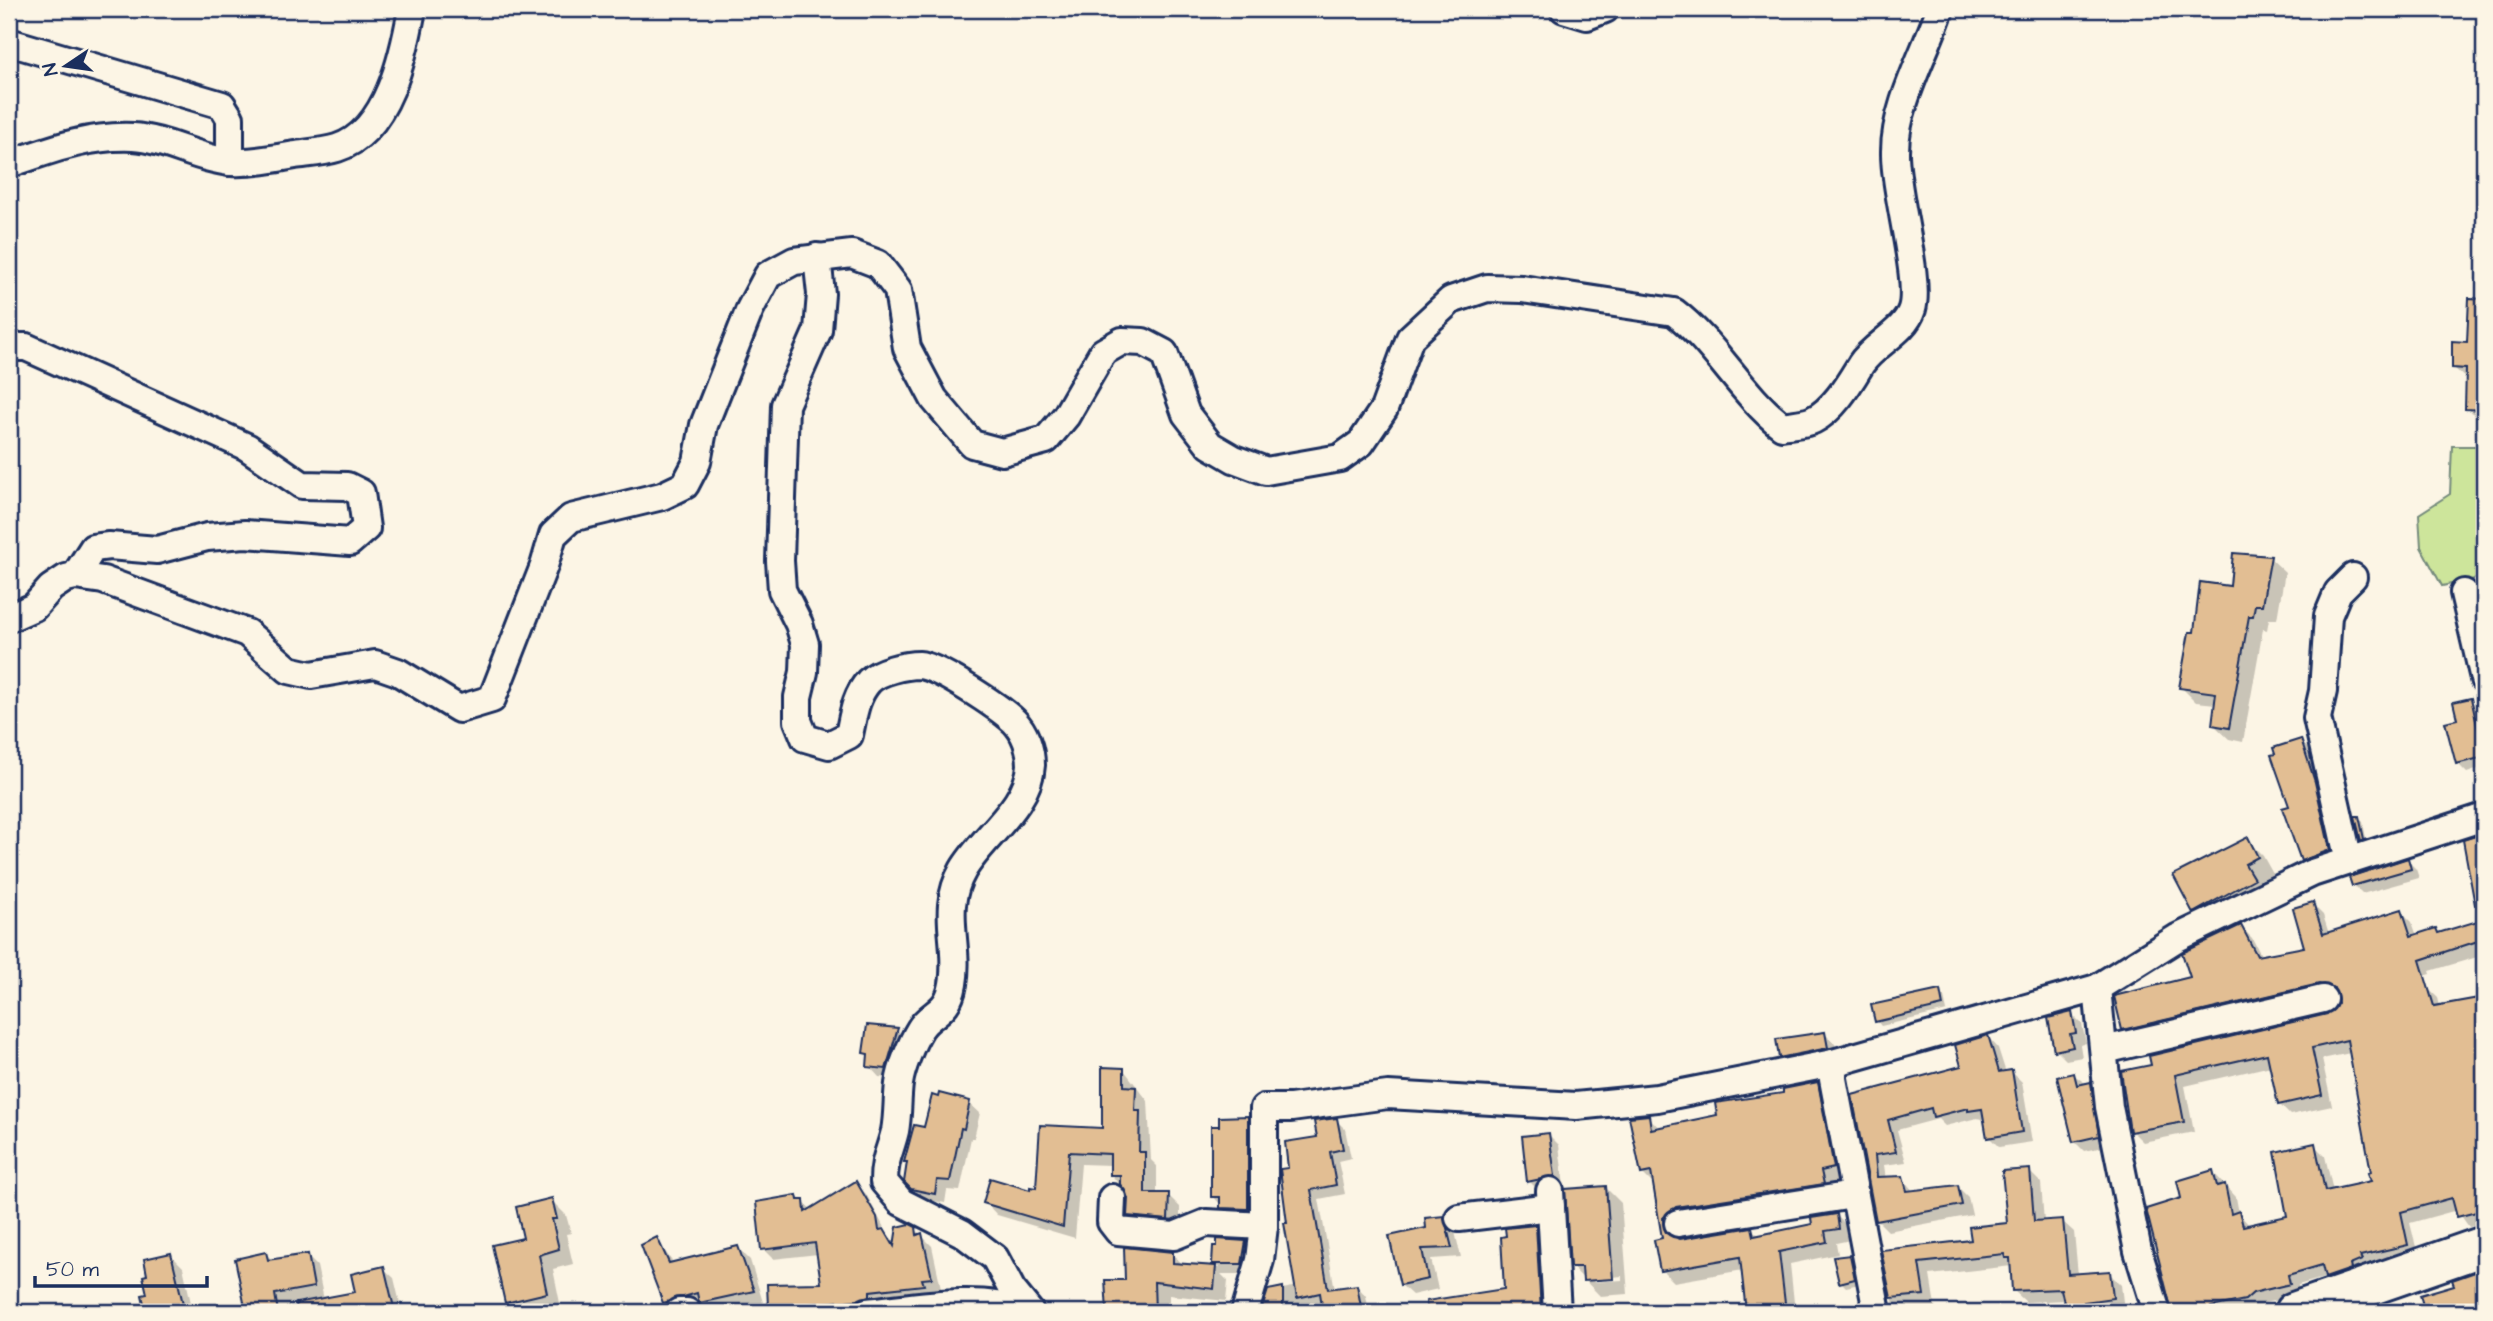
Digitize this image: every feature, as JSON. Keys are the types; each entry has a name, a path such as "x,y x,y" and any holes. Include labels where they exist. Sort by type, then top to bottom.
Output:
{"main road":[{"path":"2294,1312 2362,1301 2484,1246"}],"street":[{"path":"9,164 63,145 95,138 136,137 230,162 268,160 339,147 366,130 393,85 405,51 412,9"},
{"path":"1564,9 1587,16 1605,9"},
{"path":"75,576 103,580 247,633 289,670 311,675 375,664 398,672 459,709 492,699 553,535 571,518 662,496 685,485 697,462 704,425 734,345 768,275 794,261 817,257 852,254 878,264 898,290 907,348 934,399 972,444 1002,452 1046,440 1066,416 1103,352 1122,341 1143,342 1164,353 1186,414 1210,445 1234,459 1265,471 1340,458 1361,443 1384,409 1410,338 1451,300 1488,288 1522,289 1674,312 1694,327 1760,408 1782,426 1814,420 1843,393 1868,354 1896,331 1912,310 1913,286 1898,201 1895,149 1899,120 1940,9"},
{"path":"9,41 222,105 230,118 230,162"},
{"path":"817,257 821,294 818,330 785,405 780,561 782,590 799,624 805,645 804,671 798,697 798,721 805,738 829,745 849,736 856,702 870,680 896,669 920,665 943,673 1014,722 1028,742 1031,766 1021,794 963,869 951,897 955,964 953,987 941,1012 920,1028 899,1082 899,1106 894,1133 884,1158 884,1182 901,1202 962,1233 995,1258 1012,1290 1030,1312"},
{"path":"9,347 26,347 247,447 302,485 347,486 360,493 366,528 350,542 245,534 207,537 157,550 109,545 93,548 75,576 51,588 34,607 9,618"},
{"path":"2348,861 2317,718 2323,691 2328,616 2338,592 2353,577"},
{"path":"2464,593 2484,679"},
{"path":"1245,1312 1260,1260 1264,1226 1264,1108 1291,1108 1388,1095 1576,1106 1657,1098 1833,1063 2097,988 2177,938 2312,873 2484,817"},
{"path":"2097,988 2109,1107 2138,1251 2157,1312"},
{"path":"2104,1050 2323,999"},
{"path":"1833,1063 1833,1080 1853,1195 1877,1312"},
{"path":"1678,1223 1853,1195"},
{"path":"1112,1198 1111,1222 1118,1231 1174,1236 1206,1223 1264,1226"},
{"path":"1459,1218 1550,1199 1557,1312"},
{"path":"867,1312 940,1305 983,1305 1012,1308 1021,1312"},
{"path":"679,1312 687,1312"}],"green space":[{"path":"2452,446 2484,446 2484,577 2442,586 2421,547 2419,514 2450,494"}],"building":[{"path":"2469,298 2484,299 2484,410 2465,409 2466,369 2452,368 2452,341 2467,342"},
{"path":"2233,553 2271,556 2262,605 2255,605 2253,616 2249,616 2229,728 2212,725 2216,693 2179,688 2189,632 2194,632 2200,582 2230,586"},
{"path":"2471,698 2484,757 2456,764 2445,722 2457,719 2453,702"},
{"path":"2301,739 2315,782 2330,850 2301,861 2282,808 2289,806 2271,755 2275,754 2273,748"},
{"path":"2355,816 2359,816 2364,839 2361,841"},
{"path":"2479,835 2484,850 2484,904 2475,905 2463,840"},
{"path":"2248,837 2258,857 2245,864 2254,879 2193,913 2173,875"},
{"path":"2408,858 2411,869 2352,886 2349,877"},
{"path":"2313,902 2323,934 2402,909 2411,936 2436,928 2438,933 2484,919 2484,939 2420,960 2434,1006 2484,997 2484,1210 2457,1217 2452,1198 2401,1212 2408,1245 2360,1256 2362,1260 2350,1265 2351,1269 2325,1278 2322,1265 2288,1275 2290,1284 2253,1293 2245,1300 2211,1307 2213,1312 2172,1312 2146,1209 2181,1198 2177,1181 2213,1170 2217,1186 2225,1184 2231,1214 2239,1211 2243,1226 2287,1216 2275,1152 2315,1143 2325,1191 2371,1181 2347,1040 2312,1048 2322,1095 2278,1105 2267,1054 2175,1075 2184,1122 2130,1132 2121,1071 2151,1065 2149,1056 2327,1014 2338,1003 2334,988 2319,984 2122,1030 2114,996 2190,977 2182,953 2241,925 2257,956 2304,947 2293,908"},
{"path":"1940,990 1943,1006 1875,1022 1871,1005"},
{"path":"2072,1012 2076,1033 2070,1034 2073,1047 2054,1051 2048,1018"},
{"path":"867,1025 898,1028 886,1069 867,1067 868,1054 863,1053"},
{"path":"1825,1032 1828,1048 1779,1058 1776,1039"},
{"path":"1988,1035 1999,1072 2012,1070 2022,1132 1987,1138 1982,1109 1968,1111 1968,1108 1933,1117 1931,1108 1888,1120 1896,1152 1875,1155 1877,1177 1903,1176 1907,1191 1958,1185 1962,1205 1876,1221 1852,1095 1961,1066 1955,1045"},
{"path":"1102,1067 1124,1068 1124,1086 1136,1087 1135,1111 1140,1111 1139,1152 1145,1152 1145,1193 1169,1193 1168,1220 1127,1216 1128,1198 1120,1184 1120,1175 1110,1175 1110,1154 1069,1152 1063,1227 983,1203 990,1178 1030,1190 1030,1187 1036,1188 1040,1125 1102,1128"},
{"path":"2074,1073 2077,1085 2091,1082 2099,1136 2073,1142 2057,1077"},
{"path":"1818,1082 1834,1168 1821,1171 1824,1184 1676,1207 1663,1218 1666,1233 1680,1239 1752,1227 1754,1236 1812,1224 1811,1218 1837,1214 1839,1229 1825,1231 1827,1242 1779,1252 1786,1312 1746,1312 1740,1257 1660,1271 1654,1240 1662,1238 1651,1172 1641,1174 1629,1117 1649,1115 1651,1129 1717,1115 1715,1103 1783,1093 1783,1089"},
{"path":"939,1093 970,1101 964,1129 961,1128 950,1181 937,1180 935,1194 911,1189 904,1182 907,1162 904,1162 914,1125 924,1127 932,1095 938,1097"},
{"path":"1248,1116 1248,1209 1220,1208 1220,1197 1211,1197 1211,1126 1219,1126 1219,1117"},
{"path":"1337,1118 1343,1149 1330,1152 1336,1185 1311,1190 1328,1289 1357,1285 1362,1312 1323,1312 1320,1293 1297,1298 1284,1223 1287,1223 1280,1169 1288,1168 1285,1142 1317,1137 1314,1121"},
{"path":"1549,1133 1555,1176 1527,1182 1522,1136"},
{"path":"2030,1169 2034,1221 2063,1219 2068,1274 2110,1271 2113,1298 2084,1302 2087,1312 2066,1312 2061,1289 2012,1291 2010,1258 2005,1258 2004,1254 1919,1263 1924,1295 1891,1298 1881,1250 1971,1240 1969,1227 2007,1223 2002,1171"},
{"path":"856,1181 877,1217 879,1230 884,1229 894,1246 897,1227 910,1224 916,1227 917,1235 922,1233 932,1278 922,1279 924,1285 870,1291 870,1296 858,1300 768,1307 767,1284 821,1283 815,1243 761,1250 756,1202 797,1195 798,1200 804,1200 805,1212"},
{"path":"1606,1186 1613,1279 1583,1281 1582,1267 1570,1267 1565,1189"},
{"path":"552,1198 557,1219 552,1219 559,1249 539,1255 547,1293 505,1303 492,1245 523,1238 516,1207"},
{"path":"1444,1216 1452,1248 1422,1249 1428,1279 1400,1285 1389,1236 1426,1228 1425,1218"},
{"path":"1536,1225 1541,1312 1427,1312 1426,1301 1504,1289 1501,1237 1506,1236 1505,1228"},
{"path":"657,1237 669,1263 738,1246 754,1291 699,1303 697,1293 663,1303 641,1245"},
{"path":"1217,1239 1246,1241 1242,1264 1212,1264 1213,1246 1217,1246"},
{"path":"1124,1247 1173,1252 1173,1263 1216,1266 1214,1289 1154,1282 1155,1312 1107,1312 1105,1280 1125,1280"},
{"path":"266,1252 268,1260 308,1254 314,1287 275,1294 278,1312 246,1312 235,1259"},
{"path":"171,1253 185,1312 146,1312 142,1295 147,1294 143,1276 147,1275 144,1259"},
{"path":"1850,1255 1855,1279 1839,1283 1833,1257"},
{"path":"384,1266 395,1312 297,1312 296,1303 355,1292 351,1274"},
{"path":"2484,1269 2484,1312 2425,1312 2420,1295 2454,1285 2452,1280"},
{"path":"1283,1287 1283,1312 1261,1312 1268,1290"}]}
